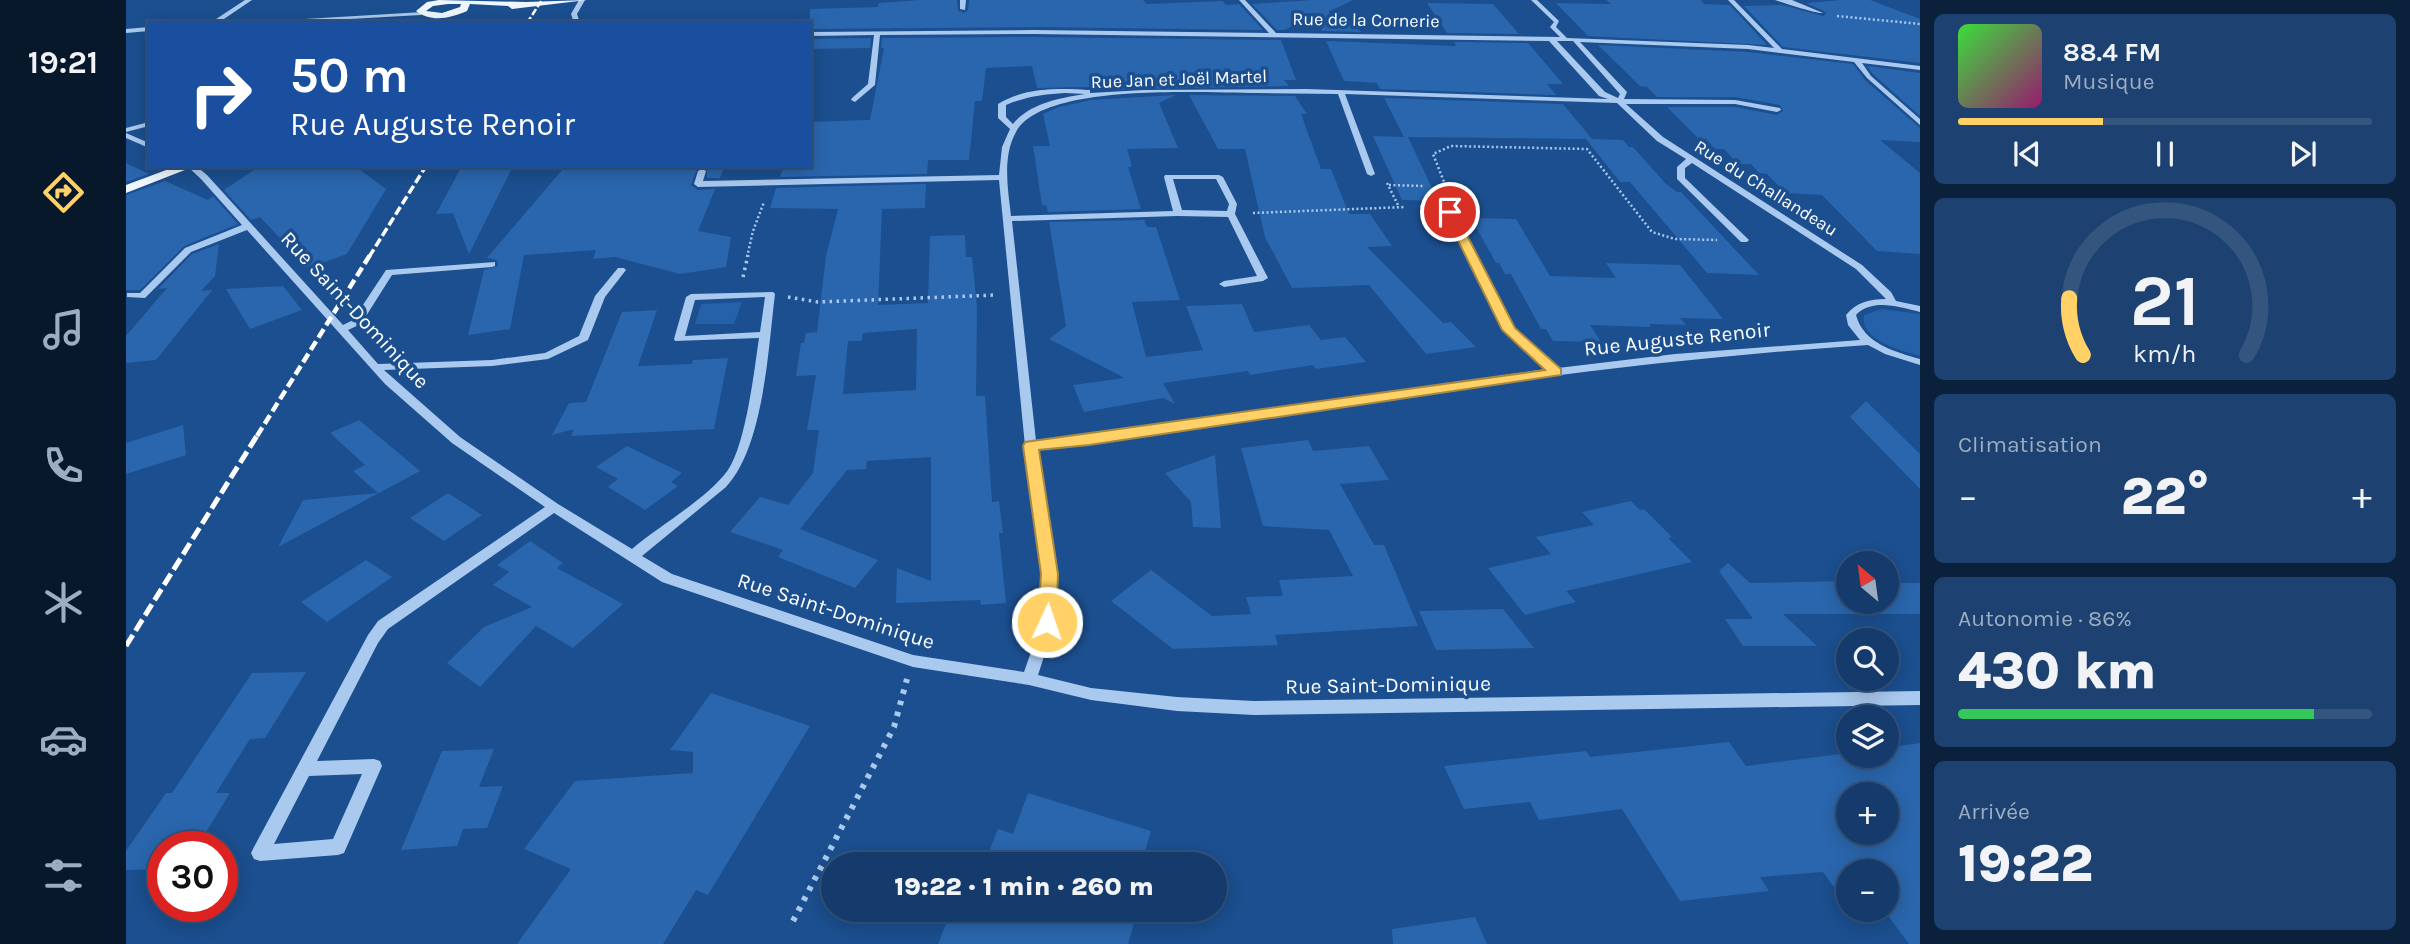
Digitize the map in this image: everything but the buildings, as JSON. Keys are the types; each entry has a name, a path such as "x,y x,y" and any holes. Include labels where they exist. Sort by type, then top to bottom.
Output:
{"main road":[{"path":"459,6 422,16 421,9 433,2 459,6 583,0"},
{"path":"440,21 459,6"},
{"path":"126,189 184,168"}],"street":[{"path":"216,21 249,0"},
{"path":"576,21 574,14 583,0"},
{"path":"963,0 963,9"},
{"path":"1242,0 1273,34"},
{"path":"1534,0 1557,22 1553,27 1565,39"},
{"path":"1731,0 1779,50"},
{"path":"1778,0 1789,1 1820,13"},
{"path":"267,21 375,13 433,2"},
{"path":"375,13 422,16"},
{"path":"126,30 147,29"},
{"path":"855,100 870,85 877,33"},
{"name":"Rue de la Cornerie","path":"812,34 1273,34 1574,39 1708,44 1920,68"},
{"name":"Rue du Challandeau","path":"1551,39 1602,94 1619,100 1660,139 1859,267 1888,294 1893,304"},
{"name":"Rue du Challandeau","path":"1574,39 1625,94 1619,100"},
{"path":"1857,61 1869,77 1920,122"},
{"name":"Rue Jan et Joël Martel","path":"1013,128 1024,117 1050,104 1122,94 1250,90 1735,102 1777,110"},
{"path":"1029,679 1045,632 1049,574 1031,446 1006,219 1003,177 1006,144 1013,128 1002,118 1002,104 1019,96 1042,91 1122,94"},
{"path":"1341,92 1371,174"},
{"path":"126,132 147,145"},
{"name":"Rue Saint-Dominique","path":"192,168 376,367 456,440 554,507 667,578 913,661 1029,679 1091,694 1177,704 1254,708 1920,698"},
{"path":"702,171 698,184 1003,177"},
{"path":"1178,213 1168,177 1219,177 1233,204 1231,214 1263,278 1224,284"},
{"path":"1424,206 1447,206 1509,330 1556,372"},
{"path":"1006,219 1178,213 1231,214"},
{"path":"130,295 142,296 188,250 248,226"},
{"path":"341,330 357,322 389,272 492,264"},
{"path":"376,367 492,363 548,356 584,338 600,296 621,270"},
{"path":"632,556 734,471 743,456 764,335 770,294 691,297 678,339 764,335"},
{"path":"1920,309 1893,304 1860,306 1851,315 1855,328 1871,342 1920,362"},
{"name":"Rue Auguste Renoir","path":"1031,446 1713,352 1871,342"},
{"path":"304,769 374,766 338,847 260,853 304,769 383,625 554,507"}],"lane":[{"path":"126,132 147,125"},
{"path":"1692,159 1681,167 1681,179 1744,240"}],"path":[{"path":"1820,13 1854,19 1920,24"},
{"path":"1371,174 1389,185 1446,187 1433,154 1451,146 1587,149 1652,232 1659,236 1683,240 1744,240"},
{"path":"739,295 753,231 766,195 761,181"},
{"path":"1389,185 1399,207"},
{"path":"1231,214 1424,206"},
{"path":"770,294 818,302 1014,294"},
{"path":"793,921 894,727 913,661"}],"shaded area":[{"path":"742,302 734,324 695,324 701,304"},
{"path":"1882,309 1920,314 1920,356 1883,343 1868,331 1864,324 1864,315"}],"railway":[{"path":"528,21 542,0"},
{"path":"369,257 425,168"},
{"path":"257,436 370,255"},
{"path":"126,646 258,434"}],"route":[{"path":"1047,622 1049,574 1031,446 1089,440 1556,372 1509,330 1450,212"}]}
